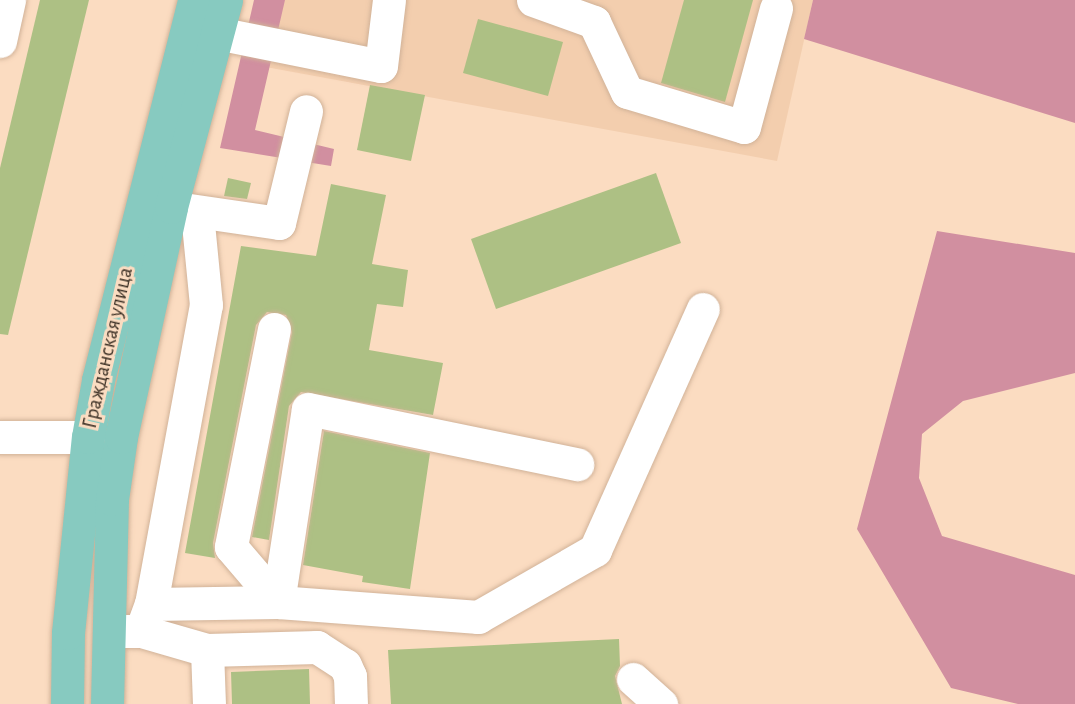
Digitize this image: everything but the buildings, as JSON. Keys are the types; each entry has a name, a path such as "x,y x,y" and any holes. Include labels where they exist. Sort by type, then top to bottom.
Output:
{"main road":[{"name":"Гражданская улица","path":"67,704 68,633 88,436 98,380 194,0"},
{"name":"Гражданская улица","path":"107,704 107,630 112,499 120,437 184,210 217,33 226,0"},
{"path":"88,436 120,437"}],"street":[{"path":"0,41 9,0"},
{"path":"217,33 381,66 389,0"},
{"path":"533,0 594,22 627,92 744,127 776,8"},
{"path":"146,618 206,305 184,210 279,223 306,111"},
{"path":"107,630 146,618 278,602 478,617 595,550 703,309"},
{"path":"273,330 231,547 278,602"},
{"path":"278,602 308,409 578,464"},
{"path":"0,437 88,436"},
{"path":"146,618 207,650 317,648 328,651 345,665 350,676 351,704"},
{"path":"207,650 209,704"},
{"path":"633,679 661,704"}],"shaded area":[{"path":"254,0 285,0 255,130 334,149 331,166 220,148"},
{"path":"270,0 813,0 777,161 255,65"},
{"path":"813,0 1075,0 1075,123 804,39"},
{"path":"937,231 1075,253 1075,373 963,401 922,434 919,478 942,536 1075,575 1075,704 1018,704 951,688 857,529"}]}
